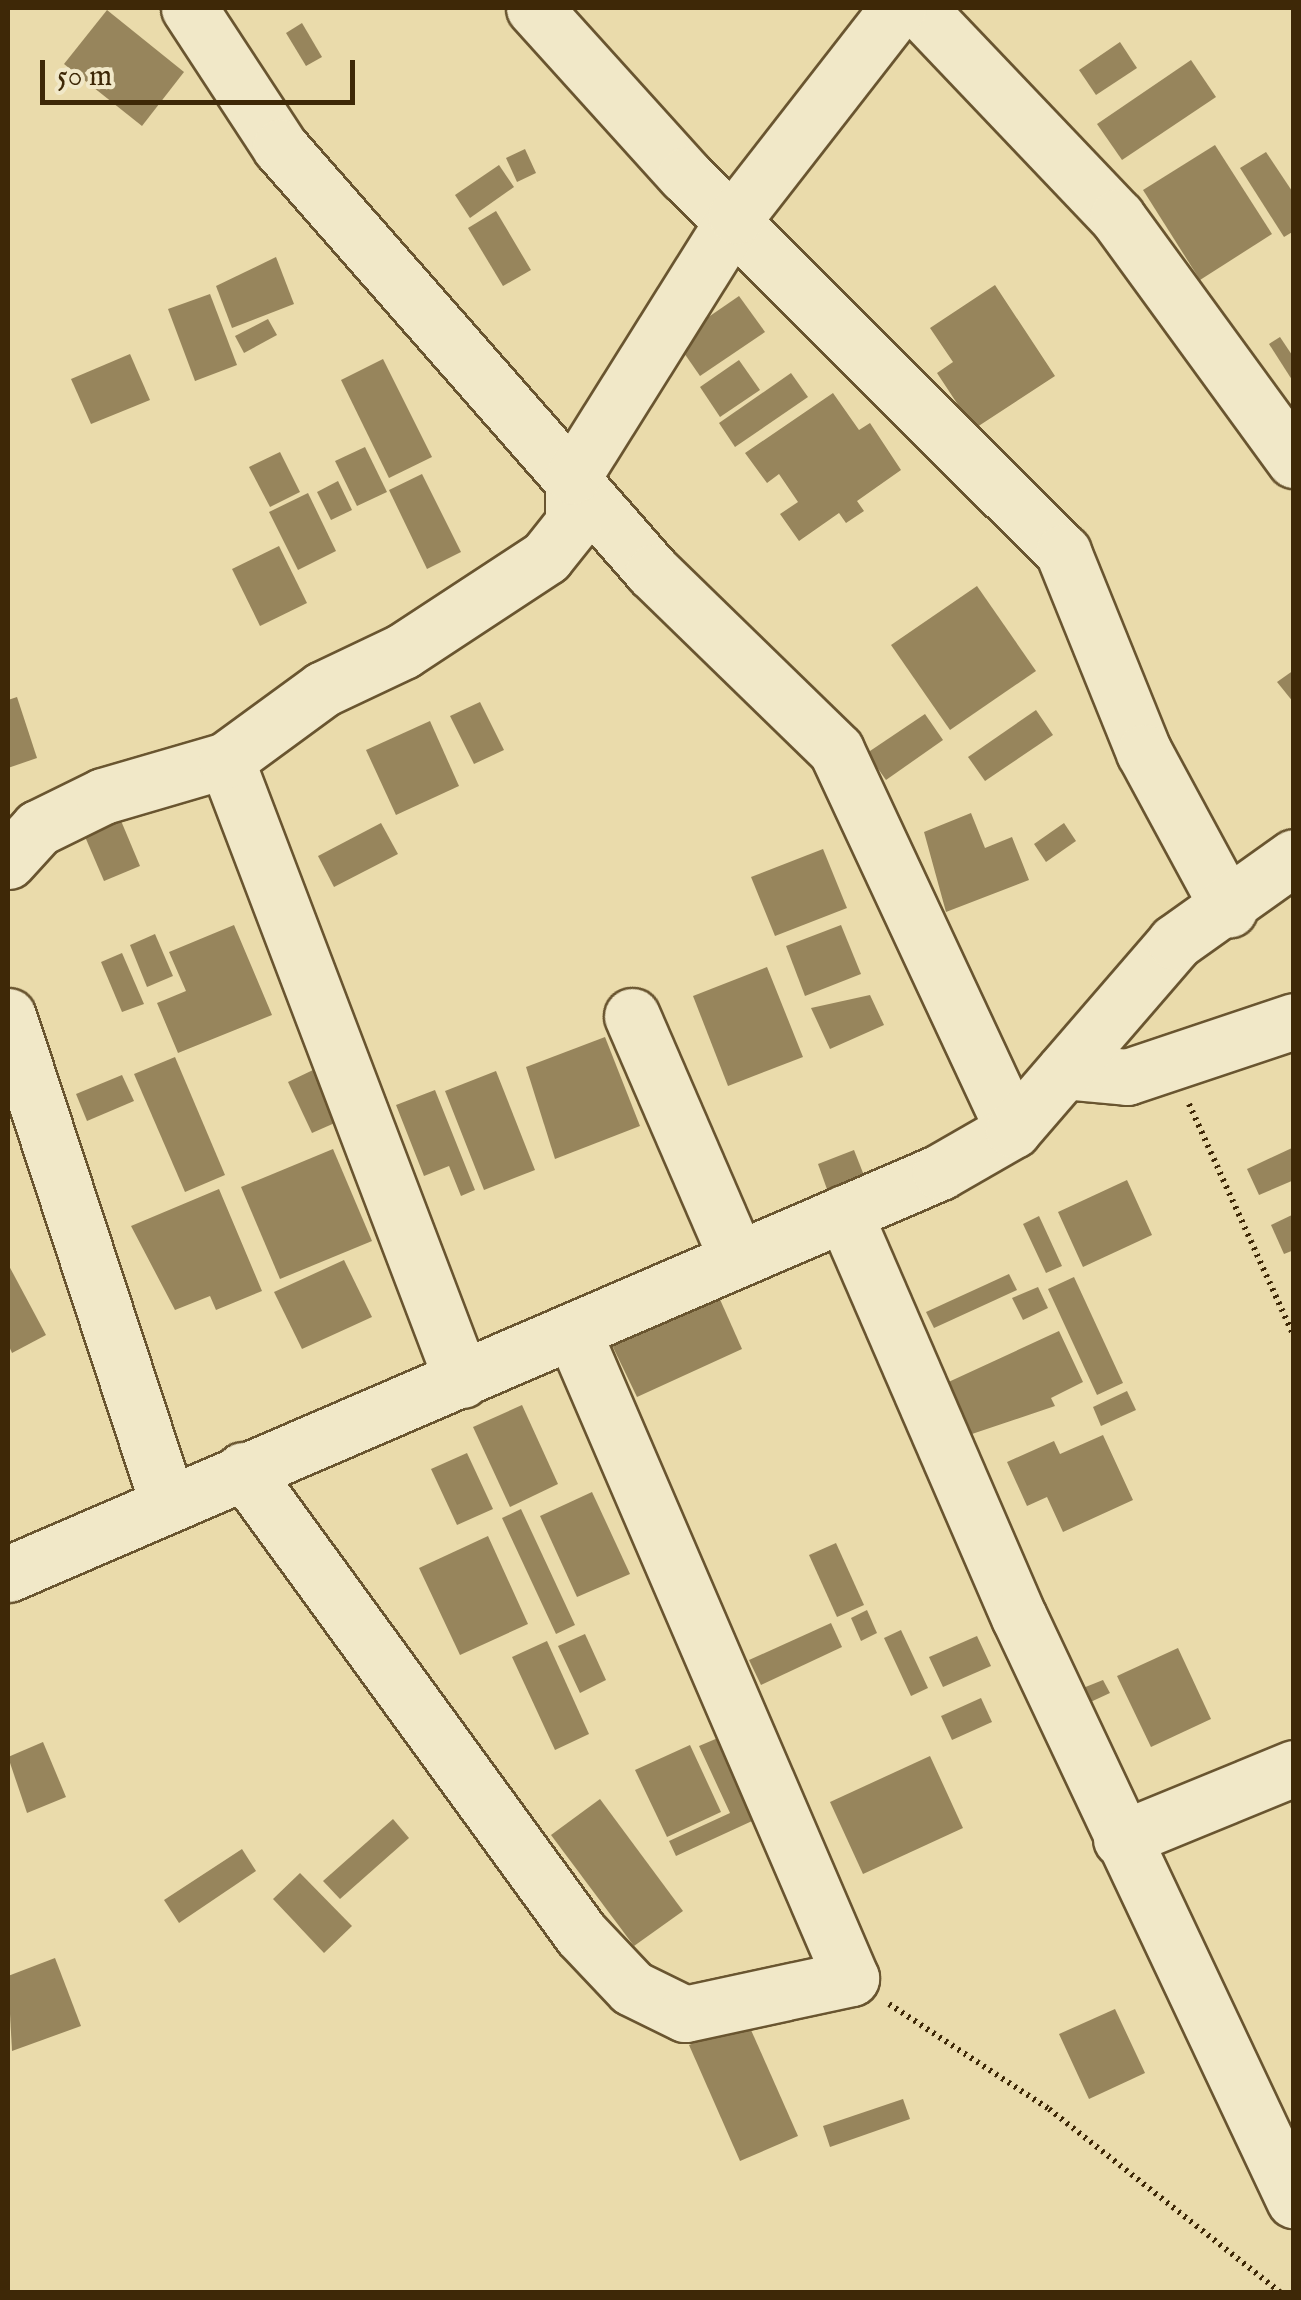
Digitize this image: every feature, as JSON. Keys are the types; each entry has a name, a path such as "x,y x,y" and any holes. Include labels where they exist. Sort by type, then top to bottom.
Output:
{"street":[{"path":"188,8 280,146 665,584 836,750 1013,1130"},
{"path":"534,8 685,174 736,216 1063,552 1144,752 1229,909"},
{"path":"8,861 38,828 104,796 226,760 323,690 404,652 546,557 572,523 573,476 736,216 898,8"},
{"path":"918,8 1117,218 1294,460"},
{"path":"226,760 462,1380"},
{"path":"8,1574 242,1470 573,1332 736,1256 844,1213 1013,1130 1174,942 1229,909 1294,857"},
{"path":"8,1016 168,1504"},
{"path":"632,1016 736,1256"},
{"path":"1064,1071 1127,1077 1172,1066 1294,1020"},
{"path":"844,1213 1122,1839 1294,2200"},
{"path":"242,1470 581,1934 632,1988 686,2014 850,1978 573,1332"},
{"path":"1122,1839 1294,1768"}],"path":[{"path":"1172,1066 1294,1337"},
{"path":"850,1978 1049,2109 1280,2292"}],"building":[{"path":"107,10 184,72 142,126 64,64"},
{"path":"302,23 322,57 306,66 286,33"},
{"path":"1120,42 1137,68 1096,95 1079,70"},
{"path":"1191,60 1216,97 1122,160 1097,124"},
{"path":"1215,145 1272,234 1200,280 1143,190"},
{"path":"525,149 536,173 517,182 506,158"},
{"path":"1266,152 1294,194 1294,231 1284,237 1240,168"},
{"path":"499,165 514,187 470,218 455,195"},
{"path":"496,211 531,270 503,286 468,228"},
{"path":"276,257 294,304 232,328 216,286"},
{"path":"995,285 1055,376 974,429 937,373 953,362 930,328"},
{"path":"210,294 237,365 195,381 168,309"},
{"path":"739,296 765,332 700,376 675,340"},
{"path":"268,319 277,335 244,353 235,336"},
{"path":"1280,337 1294,358 1294,383 1269,344"},
{"path":"130,354 150,400 91,424 71,379"},
{"path":"383,359 432,457 389,478 341,380"},
{"path":"739,360 760,390 720,417 700,387"},
{"path":"791,373 808,397 735,447 719,423"},
{"path":"833,393 859,430 870,423 901,470 857,501 864,511 846,523 839,513 799,541 780,514 798,502 779,474 767,483 745,453"},
{"path":"365,447 387,492 357,506 335,461"},
{"path":"280,452 300,492 270,507 249,467"},
{"path":"422,474 461,552 427,569 389,490"},
{"path":"338,481 352,510 331,520 317,492"},
{"path":"308,493 336,551 298,570 269,512"},
{"path":"279,546 307,603 260,626 232,569"},
{"path":"977,586 1036,671 950,730 891,645"},
{"path":"1294,670 1294,703 1277,682"},
{"path":"17,697 37,758 8,768 8,700"},
{"path":"480,702 504,750 474,764 450,716"},
{"path":"1036,710 1053,735 985,781 968,757"},
{"path":"925,714 943,740 886,780 867,753"},
{"path":"430,721 459,786 396,815 366,750"},
{"path":"971,813 985,848 1012,837 1029,880 946,912 924,832"},
{"path":"119,816 140,866 104,881 83,832"},
{"path":"381,823 398,854 334,887 318,856"},
{"path":"1064,823 1076,841 1046,862 1034,844"},
{"path":"823,849 847,908 775,936 751,877"},
{"path":"234,925 272,1015 178,1053 157,1003 186,991 169,952"},
{"path":"841,925 861,974 805,996 786,946"},
{"path":"155,934 173,976 147,987 130,945"},
{"path":"122,953 144,1004 122,1012 101,962"},
{"path":"767,967 803,1057 728,1086 693,996"},
{"path":"870,995 884,1025 830,1049 811,1008"},
{"path":"605,1037 640,1126 555,1159 526,1067"},
{"path":"175,1057 225,1175 185,1192 134,1074"},
{"path":"313,1070 337,1122 312,1133 288,1082"},
{"path":"496,1071 535,1170 484,1190 445,1091"},
{"path":"122,1075 134,1101 87,1121 76,1094"},
{"path":"435,1090 475,1190 461,1196 449,1166 424,1176 396,1105"},
{"path":"1292,1148 1294,1180 1259,1195 1247,1169"},
{"path":"333,1149 372,1241 280,1279 241,1187"},
{"path":"854,1150 865,1178 828,1192 818,1164"},
{"path":"1127,1180 1152,1235 1083,1267 1058,1212"},
{"path":"219,1189 262,1291 216,1310 210,1296 175,1310 131,1226"},
{"path":"1294,1214 1294,1250 1284,1254 1271,1225"},
{"path":"1039,1216 1062,1266 1046,1273 1023,1224"},
{"path":"344,1260 372,1317 302,1349 274,1292"},
{"path":"8,1264 46,1335 12,1353 8,1344"},
{"path":"1009,1274 1017,1290 934,1328 926,1312"},
{"path":"1074,1277 1123,1383 1097,1395 1048,1289"},
{"path":"1038,1287 1048,1308 1023,1320 1012,1298"},
{"path":"718,1295 742,1349 637,1397 611,1343"},
{"path":"1059,1331 1083,1382 1051,1398 1055,1406 966,1436 942,1385"},
{"path":"1127,1391 1136,1410 1101,1426 1093,1407"},
{"path":"522,1405 558,1484 510,1507 473,1427"},
{"path":"1103,1435 1133,1500 1063,1532 1047,1497 1027,1506 1007,1462 1054,1441 1060,1454"},
{"path":"467,1453 493,1509 457,1525 431,1469"},
{"path":"592,1492 630,1574 577,1597 540,1516"},
{"path":"521,1509 575,1625 556,1634 502,1518"},
{"path":"488,1536 528,1624 460,1655 419,1568"},
{"path":"836,1543 864,1605 837,1617 809,1555"},
{"path":"867,1610 877,1633 861,1641 851,1618"},
{"path":"831,1623 842,1647 761,1685 749,1660"},
{"path":"901,1630 928,1688 911,1696 884,1638"},
{"path":"585,1634 606,1680 580,1693 558,1646"},
{"path":"977,1636 991,1666 943,1687 929,1657"},
{"path":"547,1641 589,1734 555,1750 512,1657"},
{"path":"1178,1648 1211,1719 1151,1747 1117,1676"},
{"path":"1103,1680 1110,1693 1084,1705 1078,1690"},
{"path":"981,1698 992,1722 952,1740 941,1716"},
{"path":"725,1735 763,1816 676,1856 669,1841 730,1813 699,1746"},
{"path":"43,1742 66,1797 27,1813 8,1757"},
{"path":"690,1745 721,1812 667,1837 635,1770"},
{"path":"930,1756 963,1828 863,1874 830,1802"},
{"path":"600,1799 683,1911 634,1946 551,1835"},
{"path":"393,1819 409,1838 340,1899 323,1881"},
{"path":"242,1849 256,1871 179,1923 164,1900"},
{"path":"300,1873 352,1926 324,1953 273,1899"},
{"path":"55,1958 81,2026 12,2051 8,1976"},
{"path":"1115,2009 1145,2073 1089,2099 1059,2034"},
{"path":"747,2021 798,2136 740,2161 689,2045"},
{"path":"903,2099 910,2119 830,2147 823,2126"}]}
